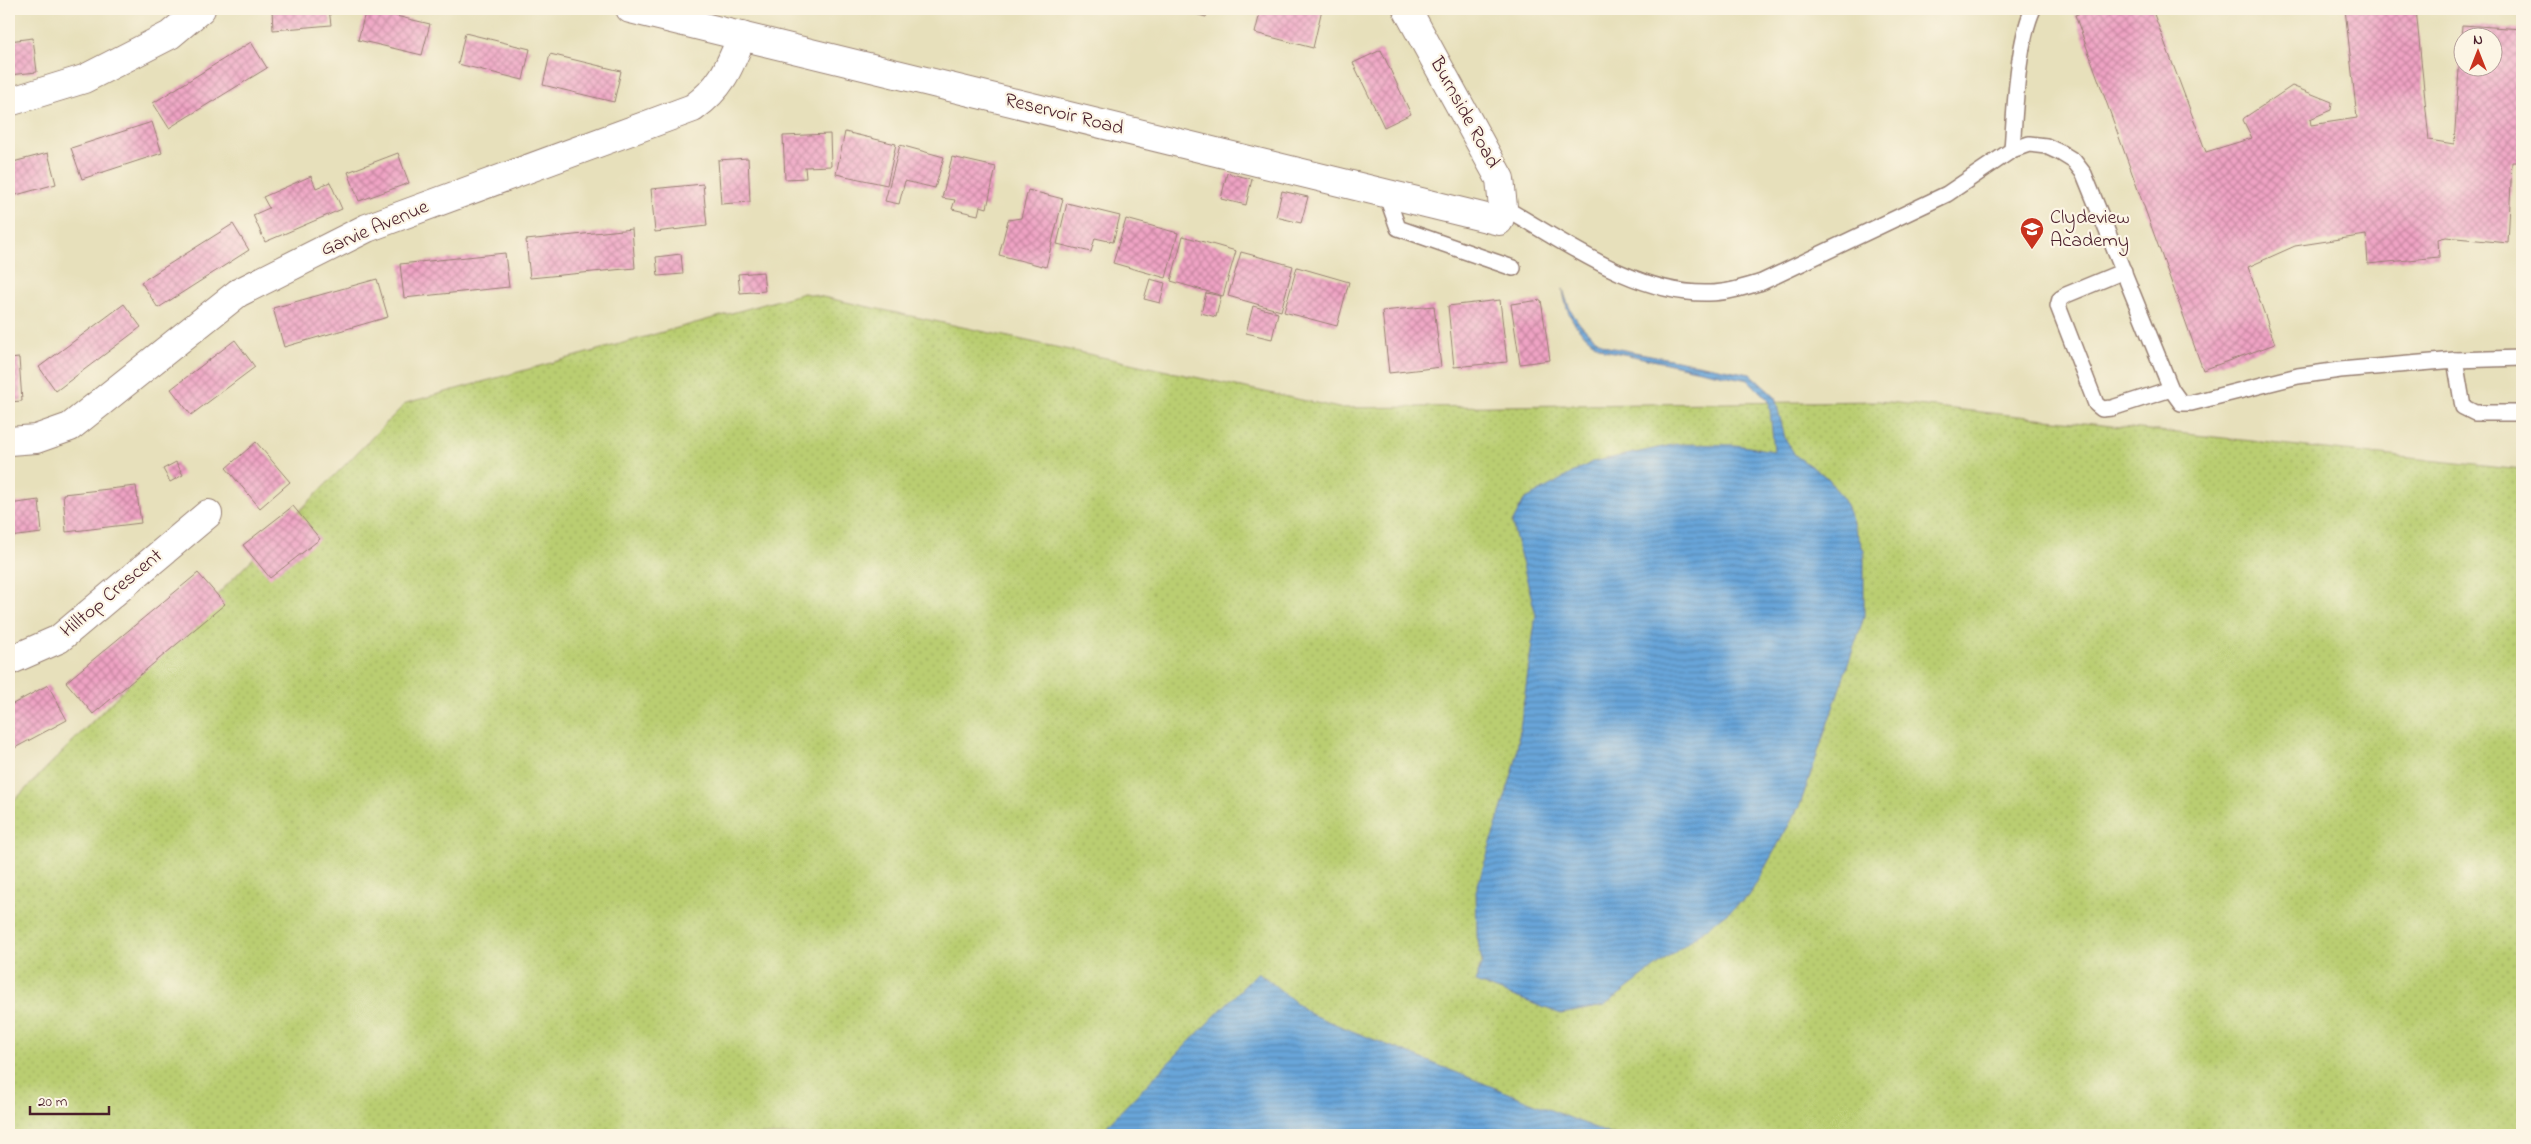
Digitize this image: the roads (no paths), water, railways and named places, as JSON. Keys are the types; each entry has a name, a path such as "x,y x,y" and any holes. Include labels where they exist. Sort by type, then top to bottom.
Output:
{"street":[{"path":"9,102 84,80 170,35 201,9"},
{"name":"Reservoir Road","path":"630,9 1386,194 1501,214"},
{"name":"Burnside Road","path":"1407,9 1500,179 1501,214"},
{"name":"Garvie Avenue","path":"9,441 36,439 70,427 238,292 367,228 694,108 708,97 724,78 742,36"},
{"name":"Hilltop Crescent","path":"9,661 59,639 208,514"}],"lane":[{"path":"2012,150 2019,73 2028,20 2033,9"},
{"path":"1501,214 1627,276 1668,290 1711,293 1736,290 1762,282 1947,194 2012,150 2029,144 2046,146 2074,161 2093,190 2171,389 2182,403 2190,403 2298,376 2340,370 2455,360 2522,358"},
{"path":"1386,194 1398,228 1513,268"},
{"path":"2124,271 2066,295 2060,299 2058,306 2096,404 2102,409 2112,408 2171,389"},
{"path":"2455,360 2463,407 2468,411 2522,413"}],"water":[{"path":"1563,289 1574,316 1579,323 1599,342 1608,347 1750,374 1775,397 1785,438 1795,455 1829,479 1844,500 1864,551 1864,617 1800,805 1749,896 1604,1006 1561,1014 1475,982 1482,962 1477,936 1476,891 1515,764 1536,615 1512,523 1524,500 1592,462 1677,444 1736,445 1774,451 1769,401 1748,380 1604,350 1588,338 1576,325 1568,309"},
{"path":"1258,972 1310,1014 1613,1135 1101,1135 1110,1122"}],"place":[{"name":"Clydeview Academy","path":"2032,250"}]}
